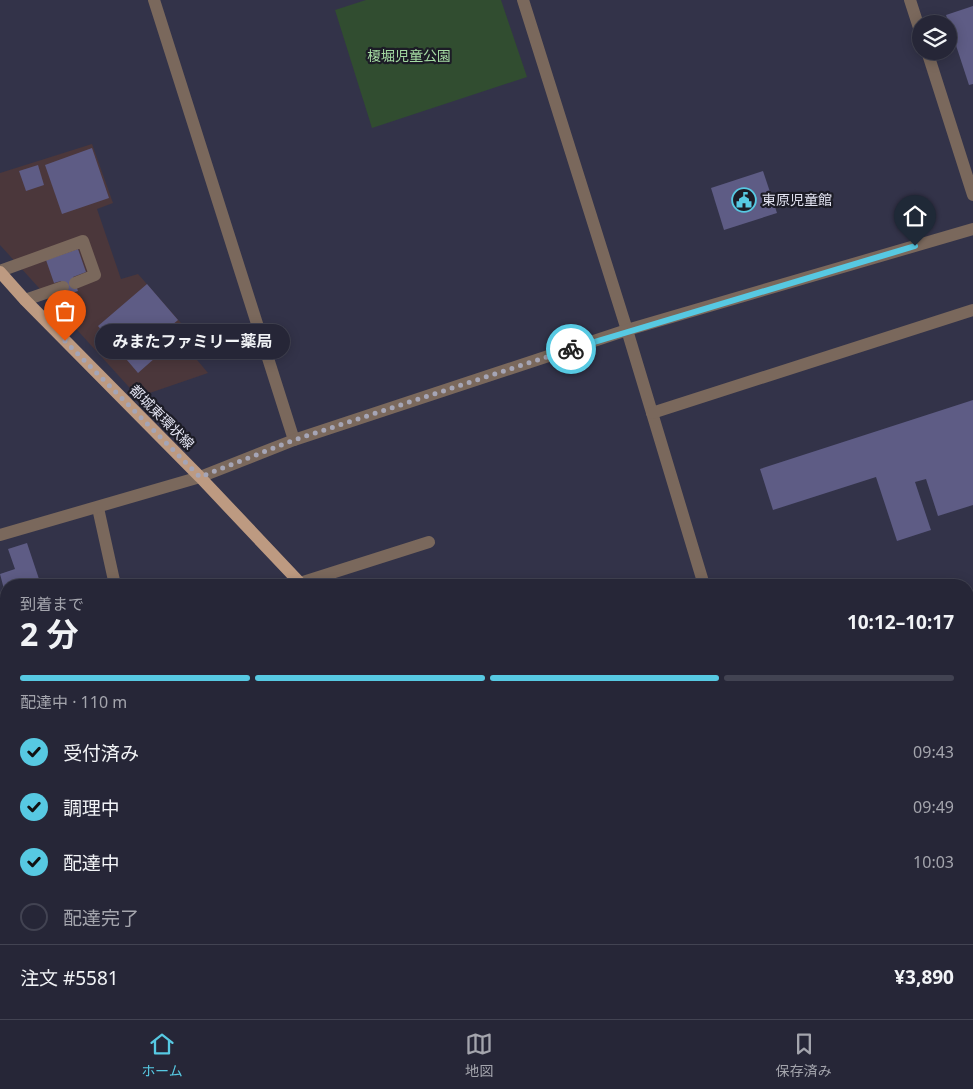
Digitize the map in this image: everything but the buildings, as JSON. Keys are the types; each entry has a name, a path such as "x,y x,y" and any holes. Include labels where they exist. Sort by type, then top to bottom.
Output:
{"main road":[{"name":"都城東環状線","path":"0,271 25,300 200,477 296,579"}],"street":[{"path":"154,0 294,440"},
{"path":"522,0 627,330 702,579"},
{"path":"910,0 915,15"},
{"path":"930,60 973,195"},
{"path":"0,535 200,477 294,440 627,330 973,230"},
{"path":"0,271 83,241 95,275 25,300"},
{"path":"652,413 973,310"},
{"path":"98,508 114,579"},
{"path":"316,579 429,542"}],"shaded area":[{"path":"92,144 113,203 97,209 121,279 138,274 181,323 172,330 208,373 138,397 0,245 0,173"}],"green space":[{"name":"榎堀児童公園","path":"366,0 501,0 527,77 372,128 335,10"}],"way so far":[{"path":"65,341 200,477 294,440 571,349"}],"place":[{"name":"東原児童館","path":"744,200"},
{"name":"みまたファミリー薬局","path":"65,341"}],"route":[{"path":"571,349 627,330 915,246"}]}
